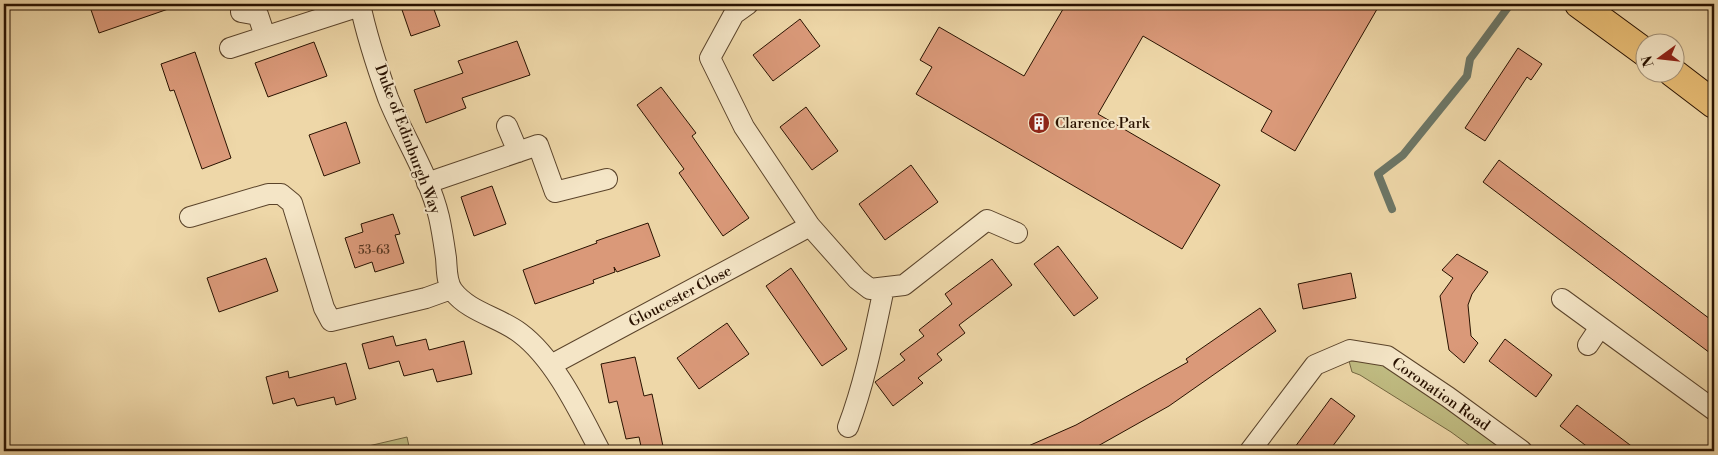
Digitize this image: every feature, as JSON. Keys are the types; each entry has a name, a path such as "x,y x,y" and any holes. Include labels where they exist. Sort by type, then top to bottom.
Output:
{"highway":[{"path":"1579,4 1636,46"},
{"path":"1686,82 1713,100"}],"street":[{"path":"748,4 734,14 710,58 744,127 810,226 857,279 870,289 904,285 987,220 1017,233"},
{"path":"230,48 360,5"},
{"name":"Duke of Edinburgh Way","path":"360,5 388,98 427,183 438,215 451,289"},
{"path":"241,12 258,14 266,36"},
{"path":"508,126 518,152"},
{"path":"427,183 538,145 555,192 607,179"},
{"path":"190,217 268,194 281,194 292,203 324,308 331,321 426,298 451,289 460,299 474,309 498,319 519,332 530,342 551,365 579,411 600,451"},
{"name":"Gloucester Close","path":"551,365 810,226"},
{"path":"848,427 859,399 884,288"},
{"path":"1562,299 1714,410"},
{"path":"1588,345 1600,327"},
{"name":"Coronation Road","path":"1250,451 1315,365 1350,350 1387,356 1448,397 1522,451"}],"shaded area":[{"path":"1370,360 1388,365 1505,451 1477,451 1451,432 1360,375 1352,372 1349,361"},
{"path":"407,437 410,451 347,451"}],"building":[{"path":"89,4 174,4 174,7 99,33"},
{"path":"400,4 432,4 440,26 411,36"},
{"name":"Clarence Park","path":"1066,4 1380,4 1295,151 1261,131 1272,111 1143,36 1098,114 1220,185 1182,249 916,94 932,67 920,60 939,27 1024,76"},
{"path":"800,19 820,46 773,81 753,55"},
{"path":"517,41 530,75 462,98 466,108 426,123 414,90 463,73 458,61"},
{"path":"314,42 327,76 268,97 255,63"},
{"path":"1518,48 1542,64 1531,80 1527,77 1485,141 1465,128"},
{"path":"195,52 231,158 202,169 174,90 170,91 161,64"},
{"path":"661,87 696,133 692,136 749,218 723,236 679,173 684,169 637,105"},
{"path":"806,107 838,151 812,170 780,127"},
{"path":"346,122 360,163 324,176 309,135"},
{"path":"1499,160 1714,322 1714,356 1483,182"},
{"path":"911,165 938,202 885,240 859,204"},
{"path":"492,186 506,224 474,236 461,197"},
{"path":"393,214 400,234 395,235 404,263 375,272 372,262 355,268 345,238 363,232 361,224"},
{"path":"648,223 660,256 617,272 614,267 615,272 593,280 594,283 535,304 523,270"},
{"path":"1058,246 1098,298 1074,316 1034,264"},
{"path":"1457,254 1488,272 1472,294 1468,305 1471,336 1478,343 1464,363 1449,350 1440,296 1453,278 1442,270"},
{"path":"266,258 278,291 219,312 207,278"},
{"path":"992,259 1012,285 959,325 965,333 937,354 942,360 918,378 923,383 893,406 875,382 905,360 900,354 924,336 919,330 952,304 945,294"},
{"path":"791,268 847,349 822,366 766,286"},
{"path":"1351,273 1356,298 1303,309 1298,284"},
{"path":"1260,308 1276,331 1169,406 1089,451 1017,451 1076,425 1188,362 1186,359"},
{"path":"727,323 749,354 699,389 677,358"},
{"path":"393,336 396,346 426,339 429,350 464,341 472,374 437,382 433,369 404,376 399,361 369,369 362,344"},
{"path":"1505,339 1552,375 1536,397 1489,361"},
{"path":"635,357 644,396 652,394 664,451 642,451 639,437 626,439 617,401 609,403 601,364"},
{"path":"346,363 356,399 336,405 334,397 297,406 294,398 273,404 266,377 288,371 289,378"},
{"path":"1331,398 1355,416 1344,431 1329,451 1292,451"},
{"path":"1577,405 1638,451 1593,451 1560,426"}],"waterway":[{"path":"1392,209 1378,174 1403,155 1467,76 1470,59 1509,6 1507,4"}],"place":[{"name":"Clarence Park","path":"1039,123"}]}
